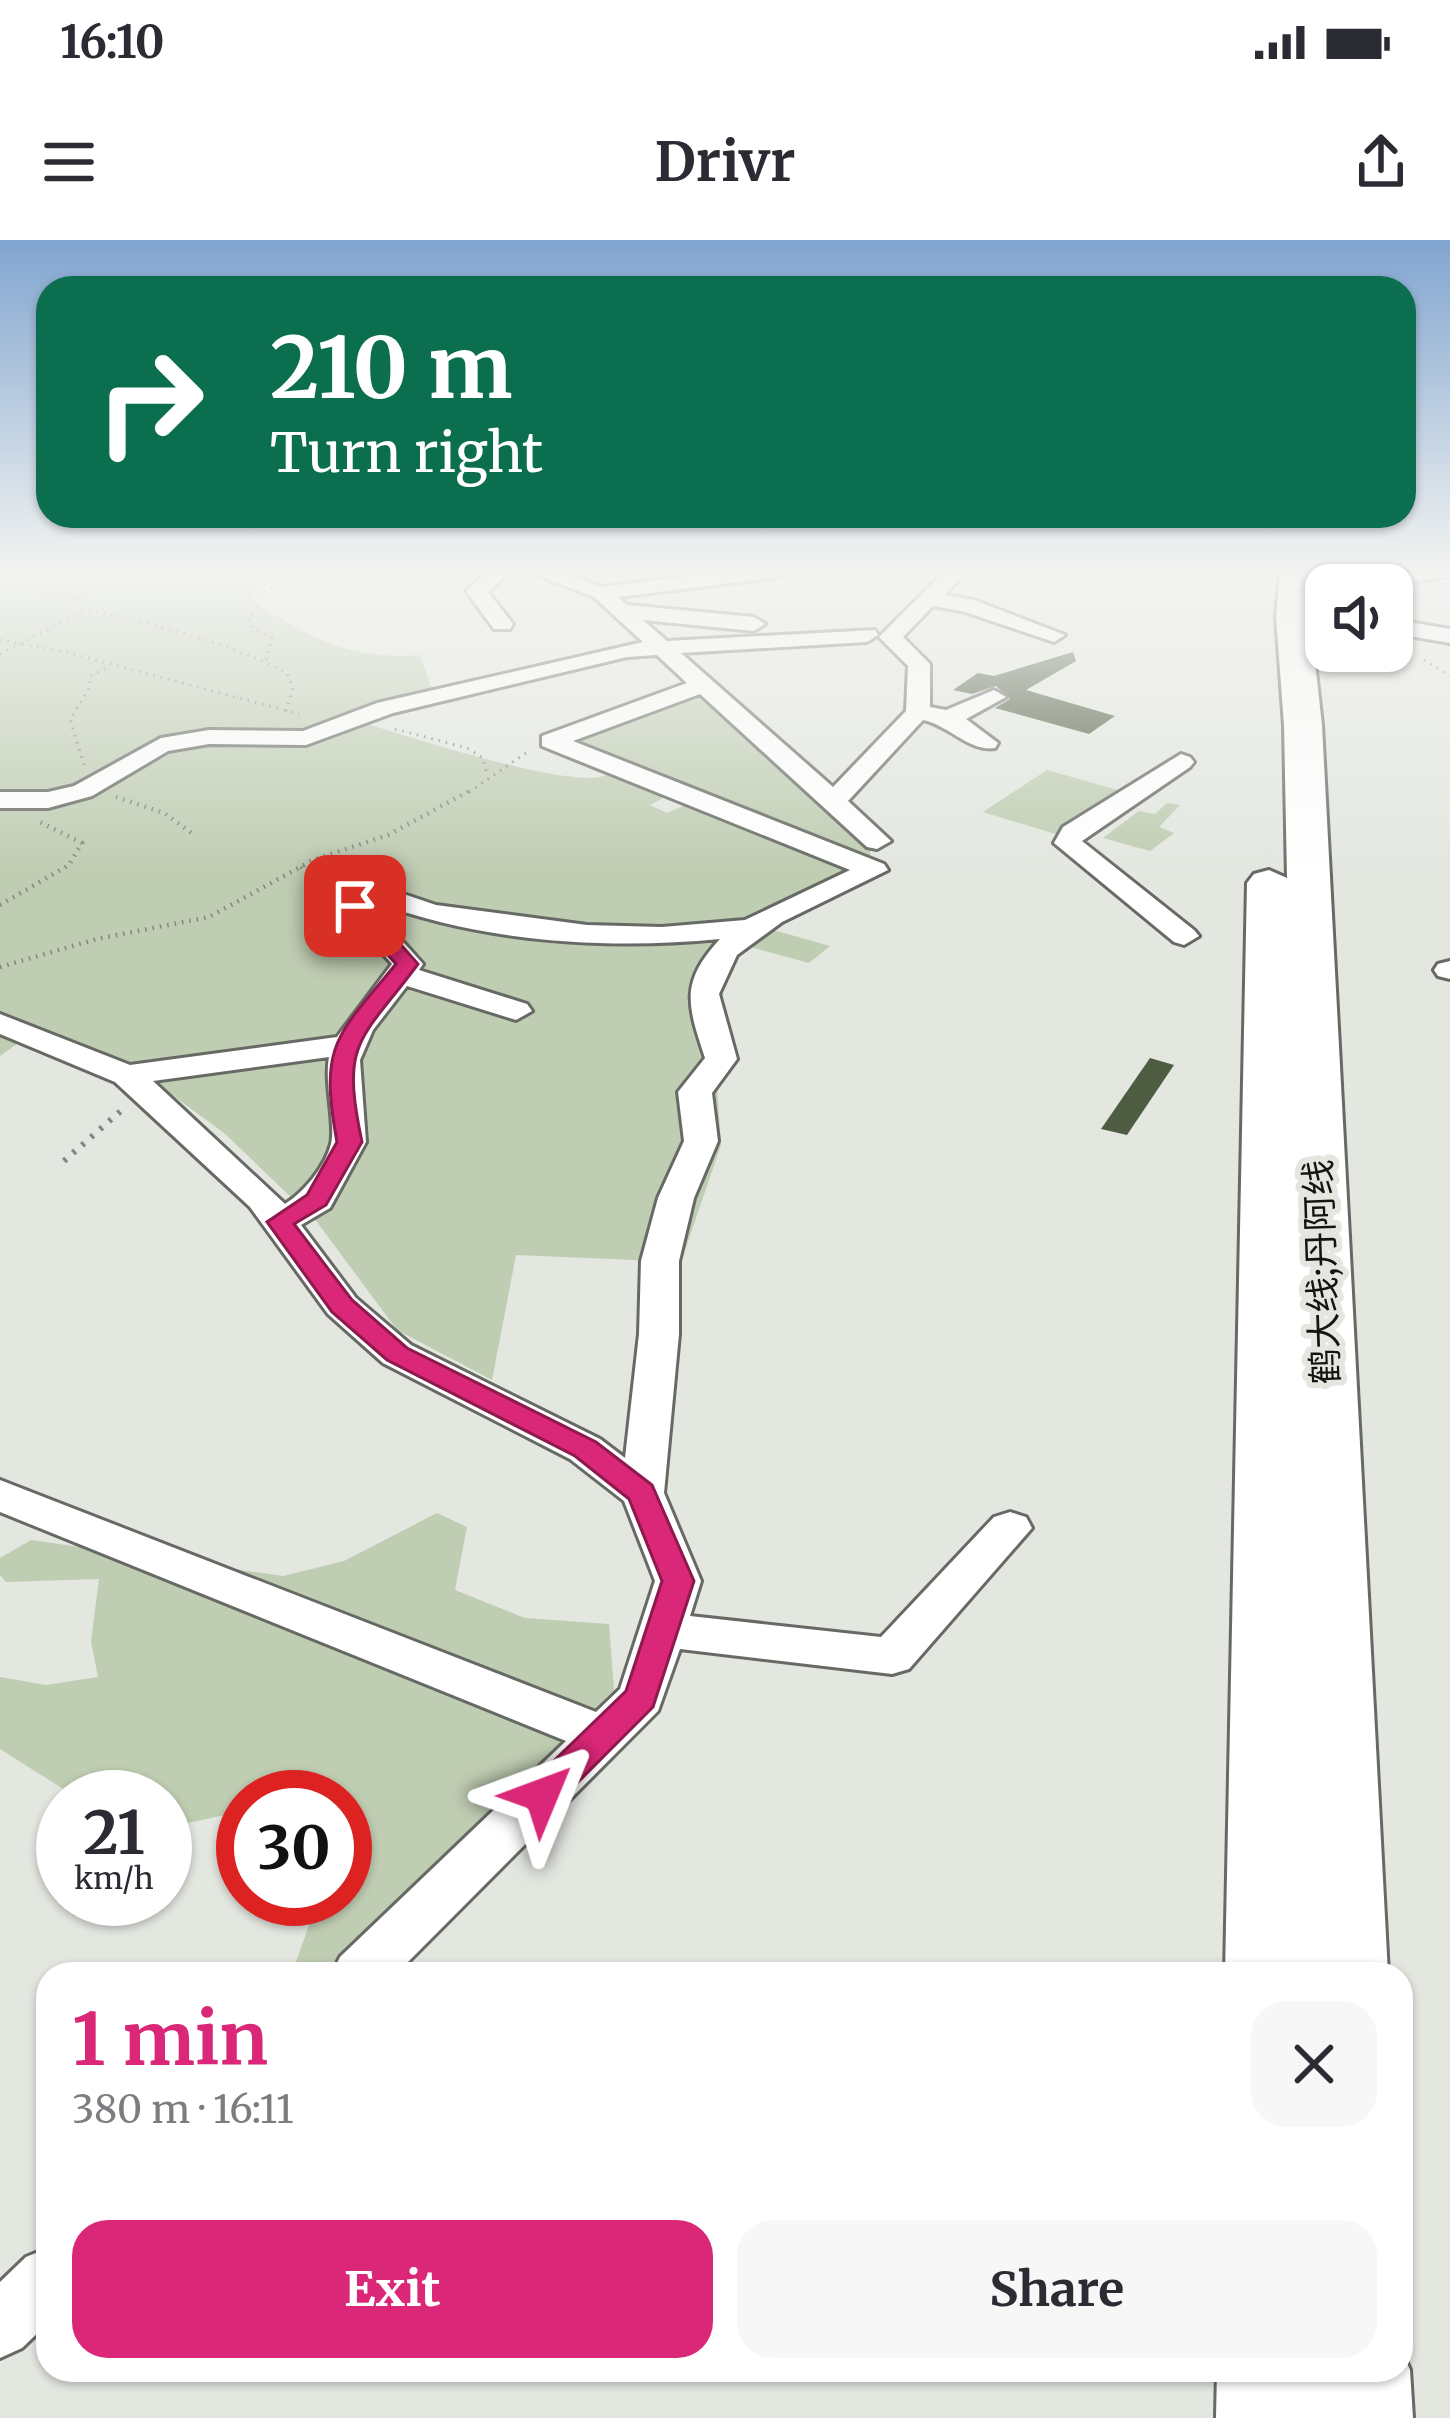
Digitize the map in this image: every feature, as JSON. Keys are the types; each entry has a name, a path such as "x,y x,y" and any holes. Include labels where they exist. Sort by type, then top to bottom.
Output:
{"highway":[{"name":"鹤大线;丹阿线","path":"1266,673 1270,720 1267,1962"},
{"name":"鹤大线;丹阿线","path":"1298,673 1346,1962"},
{"path":"1267,2382 1267,2418"},
{"path":"1360,2382 1362,2418"}],"street":[{"path":"0,800 83,791 161,745 209,737 306,738 385,708 533,673"},
{"path":"692,673 877,841"},
{"path":"833,801 918,712 919,673"},
{"path":"550,741 705,684"},
{"path":"949,718 994,697"},
{"path":"918,712 949,718 986,743"},
{"path":"371,1962 641,1698 678,1581 642,1493 659,1334 661,1261 676,1198 701,1142 695,1092 721,1059 704,994 727,944 748,928 874,870 550,741"},
{"path":"1180,761 1072,833 1068,843 1184,936"},
{"path":"280,1222 317,1200 350,1142 339,1087 349,1036 408,964 367,910 377,893 431,914 587,934 662,936 748,928"},
{"path":"400,974 516,1011"},
{"path":"0,1023 135,1083 263,1199 342,1306 397,1354 585,1449 642,1493"},
{"path":"135,1083 347,1045"},
{"path":"0,1495 603,1735"},
{"path":"662,1630 892,1656 1010,1528"}],"path":[{"path":"134,673 286,711 467,748 483,758 488,775"},
{"path":"286,673 292,688 286,711"},
{"path":"0,967 97,939 209,917 301,867 388,835 450,804 488,775 550,741"},
{"path":"0,905 69,866 82,843 44,826 31,800"},
{"path":"301,867 320,887 367,910"},
{"path":"64,1161 135,1083"}],"green space":[{"path":"0,673 426,673 433,692 344,717 520,768 587,778 606,775 667,796 650,805 667,813 692,802 862,870 756,915 746,939 763,927 830,946 809,963 743,945 723,990 717,1085 721,1145 681,1262 516,1255 492,1380 397,1330 317,1222 224,1133 126,1061 38,1029 0,1056"},
{"path":"703,688 868,842 873,865 559,741"},
{"path":"1047,770 1125,792 1062,836 983,812"},
{"path":"1167,803 1180,805 1159,827 1174,833 1150,851 1103,838 1139,811 1155,814"},
{"path":"437,1513 467,1527 455,1590 525,1618 609,1624 614,1690 339,1962 296,1962 309,1926 372,1926 372,1770 216,1770 216,1817 192,1822 192,1770 36,1772 0,1749 0,1677 46,1685 98,1677 91,1642 99,1579 6,1582 0,1575 0,1558 31,1540 283,1576 344,1561"}],"building":[{"path":"978,673 1056,673 1026,690 1115,716 1089,734 995,708 1010,699 996,686 972,694 953,690"},
{"path":"1150,1058 1174,1065 1127,1135 1101,1129"}],"route":[{"path":"355,906 408,964 349,1036 339,1087 350,1142 317,1200 280,1222 342,1306 397,1354 585,1449 642,1493 678,1581 641,1698 542,1795"}]}
